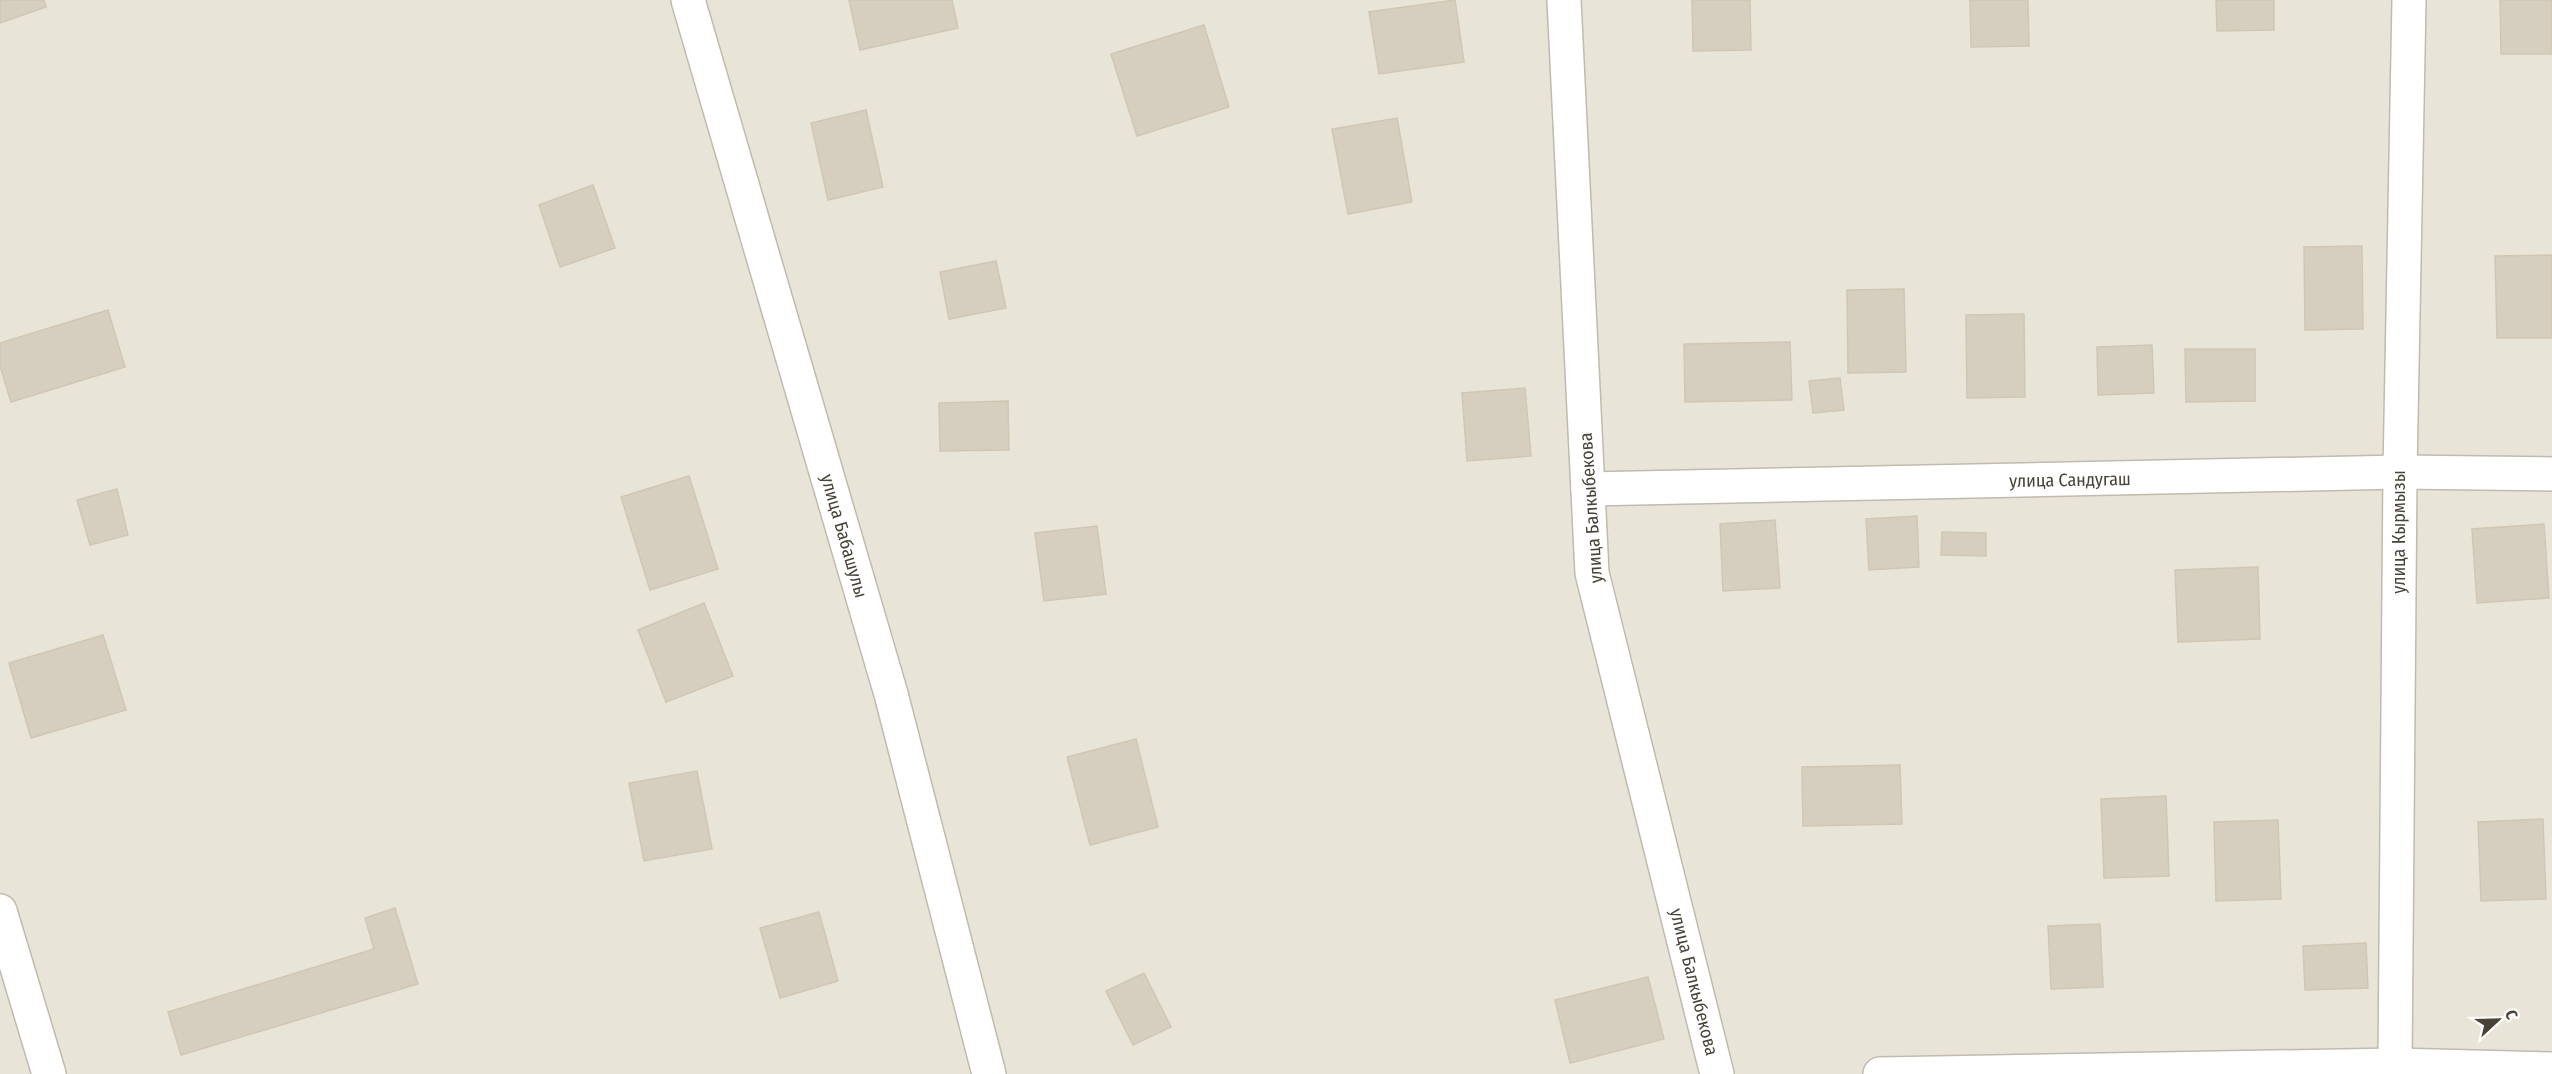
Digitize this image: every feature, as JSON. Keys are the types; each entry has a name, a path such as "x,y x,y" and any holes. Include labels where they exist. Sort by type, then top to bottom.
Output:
{"street":[{"name":"улица Бабашулы","path":"688,0 891,694 989,1074"},
{"name":"улица Балкыбекова","path":"1564,0 1592,573 1717,1074"},
{"name":"улица Кырмызы","path":"2396,1065 2400,472 2409,0"},
{"name":"улица Сандугаш","path":"1588,489 2400,472 2552,474"},
{"path":"0,911 49,1074"},
{"path":"1880,1074 2396,1065 2552,1069"}],"shaded area":[{"path":"0,0 2552,0 2552,1074 0,1074"}],"building":[{"path":"0,0 44,0 46,7 0,23"},
{"path":"849,0 952,0 958,28 860,50"},
{"path":"1455,0 1464,62 1379,74 1369,12"},
{"path":"1692,0 1750,0 1751,50 1693,51"},
{"path":"1970,0 2028,0 2029,46 1971,47"},
{"path":"2216,0 2274,0 2274,30 2217,31"},
{"path":"2500,0 2552,0 2552,54 2501,54"},
{"path":"1204,25 1229,107 1137,136 1111,54"},
{"path":"866,110 883,187 828,200 811,123"},
{"path":"1397,118 1412,202 1348,214 1332,129"},
{"path":"593,185 615,248 560,267 539,205"},
{"path":"2362,246 2363,329 2305,330 2304,247"},
{"path":"2552,255 2552,338 2497,338 2495,256"},
{"path":"996,261 1006,308 949,319 940,272"},
{"path":"1904,289 1906,372 1848,373 1847,290"},
{"path":"108,310 125,367 11,402 0,366 0,343"},
{"path":"2024,314 2025,397 1967,398 1966,315"},
{"path":"1790,342 1792,400 1685,402 1684,344"},
{"path":"2152,345 2154,393 2098,395 2097,347"},
{"path":"2185,349 2255,349 2255,401 2186,402"},
{"path":"1840,378 1844,410 1813,413 1809,381"},
{"path":"1525,388 1531,456 1467,461 1462,393"},
{"path":"1008,401 1009,450 940,451 939,403"},
{"path":"689,476 718,569 650,590 621,497"},
{"path":"117,489 128,535 90,545 77,500"},
{"path":"1917,516 1919,567 1869,570 1866,519"},
{"path":"1775,520 1780,588 1723,591 1720,524"},
{"path":"2544,524 2549,598 2477,603 2472,529"},
{"path":"1097,526 1106,594 1044,601 1035,533"},
{"path":"1942,532 1986,533 1986,556 1941,555"},
{"path":"2258,567 2260,639 2178,642 2175,570"},
{"path":"704,603 733,676 666,702 638,630"},
{"path":"103,635 126,710 31,738 9,663"},
{"path":"1136,739 1158,827 1090,845 1067,757"},
{"path":"1900,765 1902,824 1803,826 1802,767"},
{"path":"697,771 712,849 644,861 629,783"},
{"path":"2166,796 2169,876 2104,878 2101,799"},
{"path":"2543,819 2546,899 2481,901 2478,822"},
{"path":"2278,820 2281,899 2216,901 2214,822"},
{"path":"395,908 418,984 181,1055 168,1012 374,949 365,918"},
{"path":"819,912 838,981 780,998 760,928"},
{"path":"2100,924 2103,987 2051,989 2048,926"},
{"path":"2366,943 2368,988 2305,990 2303,946"},
{"path":"1144,973 1171,1027 1133,1045 1106,991"},
{"path":"1648,977 1664,1039 1570,1063 1555,1000"}]}
